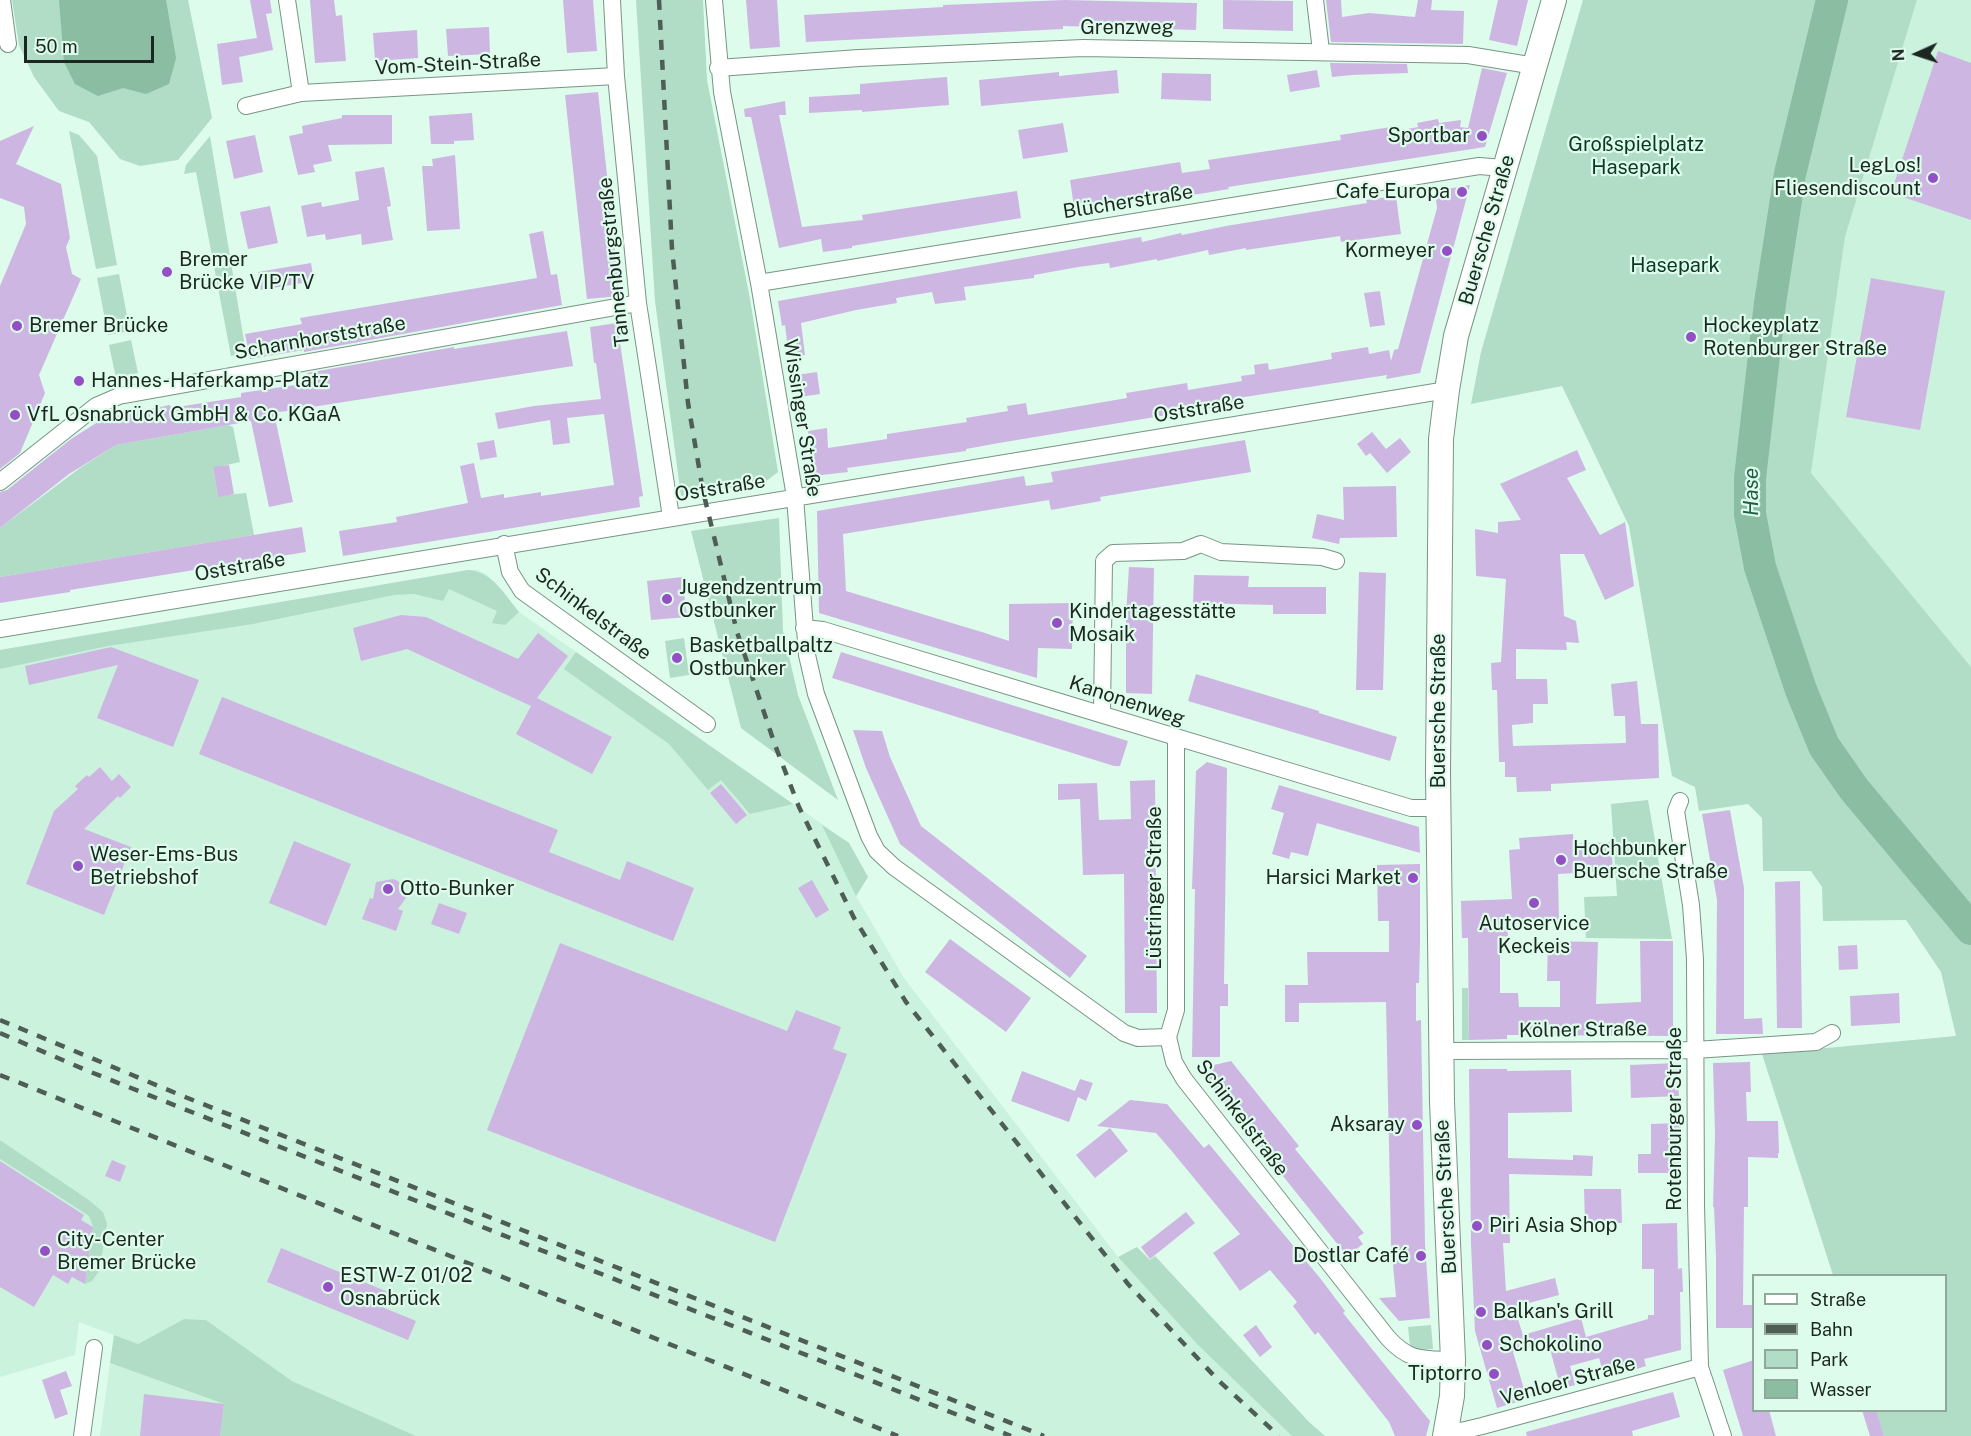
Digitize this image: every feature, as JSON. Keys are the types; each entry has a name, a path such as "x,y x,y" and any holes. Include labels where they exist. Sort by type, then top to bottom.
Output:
{"main road":[{"name":"Buersche Straße","path":"1446,1432 1452,1396 1453,1360 1441,1051 1439,808 1441,439 1456,336 1554,0"}],"street":[{"path":"2,0 8,44"},
{"path":"287,0 301,93"},
{"name":"Tannenburgstraße","path":"612,0 616,76 638,303 671,517"},
{"name":"Wissinger Straße","path":"714,0 718,68 759,283 795,497 807,655 816,694 869,836 877,851 894,867 1124,1033 1138,1038 1168,1037"},
{"path":"1315,0 1321,51"},
{"name":"Grenzweg","path":"718,68 859,58 1083,48 1468,55 1535,66"},
{"name":"Vom-Stein-Straße","path":"246,106 301,93 616,76"},
{"name":"Blücherstraße","path":"759,283 1479,166 1504,168"},
{"name":"Scharnhorststraße","path":"0,482 96,406 119,396 638,303"},
{"name":"Oststraße","path":"0,629 1447,390"},
{"name":"Schinkelstraße","path":"504,544 510,572 522,591 707,724"},
{"path":"1102,714 1104,561 1113,553 1183,551 1201,544 1221,552 1322,557 1336,561"},
{"name":"Kanonenweg","path":"804,628 823,630 1411,808 1439,808"},
{"name":"Lüstringer Straße","path":"1168,1037 1176,1010 1176,738"},
{"name":"Rotenburger Straße","path":"1680,801 1676,811 1691,905 1695,959 1700,1366 1723,1436"},
{"name":"Kölner Straße","path":"1441,1051 1695,1050 1816,1042 1832,1033"},
{"name":"Schinkelstraße","path":"1168,1037 1174,1062 1184,1080 1388,1338 1400,1351 1416,1358 1453,1360"},
{"path":"82,1436 94,1348"},
{"name":"Venloer Straße","path":"1446,1432 1484,1431 1700,1366"}],"shaded area":[{"path":"1917,0 1971,0 1971,667 1811,473 1845,237"},
{"path":"477,570 487,575 519,612 849,843 868,877 856,896 904,978 1118,1257 1197,1344 1292,1436 416,1436 292,1381 206,1320 184,1319 138,1344 79,1322 75,1355 0,1377 0,1159 89,1216 93,1227 85,1283 103,1212 89,1200 0,1140 0,650"},
{"path":"110,1363 224,1404 220,1436 100,1436"}],"green space":[{"path":"12,0 188,0 212,118 178,160 140,166 120,159 89,122 59,111 34,77 19,45"},
{"path":"636,0 703,0 707,80 750,299 778,472 765,482 681,496 655,301"},
{"name":"Hasepark","path":"1583,0 1917,0 1845,237 1811,473 1971,667 1971,1436 1884,1436 1876,1412 1947,1412 1947,1274 1833,1274 1762,1054 1956,1036 1941,972 1906,920 1823,921 1822,887 1811,871 1763,871 1762,818 1748,804 1699,811 1695,787 1672,776 1629,526 1562,386 1471,404 1481,352"},
{"path":"69,131 79,135 97,156 117,265 96,269"},
{"path":"210,136 246,353 231,356 196,172 184,174 186,165"},
{"path":"119,274 130,331 108,335 97,278"},
{"path":"131,340 138,373 116,378 109,345"},
{"path":"228,425 233,427 240,462 213,468 218,496 246,493 254,535 0,577 0,528 80,468 116,445"},
{"path":"779,518 783,631 798,695 838,800 741,728 691,531"},
{"path":"468,570 477,571 491,579 519,612 505,625 492,623 497,611 449,589 443,601 414,594 394,595 253,624 108,646 0,669 0,650"},
{"name":"Basketballpaltz Ostbunker","path":"684,638 689,675 670,678 665,641"},
{"path":"576,652 793,804 750,814 721,780 708,790 669,744 564,669"},
{"path":"1648,800 1672,939 1586,938 1584,897 1617,896 1611,804"},
{"path":"822,825 849,843 868,877 856,896"},
{"path":"1462,988 1468,988 1469,1040 1462,1040"},
{"path":"0,1140 89,1200 103,1212 107,1224 99,1271 92,1281 85,1284 93,1227 89,1216 0,1159"},
{"path":"1137,1247 1150,1260 1155,1256 1309,1422 1325,1436 1292,1436 1197,1344 1118,1257"},
{"path":"184,1319 206,1320 292,1381 416,1436 220,1436 224,1404 110,1363 114,1335 138,1344"},
{"path":"1431,1325 1433,1349 1418,1350 1410,1346 1408,1327"}],"water":[{"path":"59,0 166,0 176,58 169,84 146,94 123,88 98,96 75,84 64,62"}],"building":[{"path":"250,0 270,0 272,13 266,14 273,50 239,57 243,82 222,85 217,44 257,38"},
{"path":"310,0 334,0 336,16 342,15 346,61 315,63"},
{"path":"563,0 593,0 597,51 567,53"},
{"path":"746,0 777,0 780,47 750,49"},
{"path":"1064,0 1197,3 1196,30 1063,26 1063,29 806,42 804,15 943,7 943,5"},
{"path":"1223,0 1293,1 1293,31 1223,29"},
{"path":"1326,0 1341,0 1342,17 1369,13 1415,17 1418,0 1432,0 1431,10 1464,11 1463,44 1331,42"},
{"path":"1498,0 1528,0 1517,46 1489,40"},
{"path":"489,27 490,54 448,56 446,29"},
{"path":"417,30 418,58 375,61 373,33"},
{"path":"1938,51 1971,63 1971,220 1891,193"},
{"path":"1330,63 1407,64 1408,73 1332,77"},
{"path":"1482,68 1507,73 1485,147 1228,187 1229,189 1199,194 1175,197 1174,191 1074,207 1070,180 1180,162 1182,173 1210,169 1208,160 1341,140 1340,135 1391,127 1391,132 1418,127 1417,123 1438,119 1439,123 1461,120 1460,127 1468,128"},
{"path":"1117,70 1119,93 981,106 979,80 1059,72 1059,76"},
{"path":"1317,70 1320,87 1290,92 1287,75"},
{"path":"1162,73 1211,74 1211,101 1161,99"},
{"path":"947,77 949,105 862,112 862,110 809,113 809,97 860,94 860,84"},
{"path":"598,92 620,296 587,299 565,95"},
{"path":"785,101 786,115 779,115 802,227 863,220 862,215 1017,191 1021,218 823,252 821,239 779,248 751,117 745,117 744,109"},
{"path":"472,113 474,140 454,141 454,144 431,144 429,116"},
{"path":"342,115 392,115 392,144 328,145 332,161 313,165 315,172 298,175 289,136 303,133 302,126 342,118"},
{"path":"1063,123 1068,152 1023,159 1018,130"},
{"path":"34,126 16,164 61,184 70,238 66,247 72,274 81,279 39,375 45,393 20,453 0,469 0,286 26,224 24,207 0,198 0,141"},
{"path":"255,135 263,172 234,179 226,141"},
{"path":"455,155 460,229 427,231 422,166 433,166 432,159"},
{"path":"384,167 391,206 387,207 393,240 362,245 361,234 326,240 325,234 307,237 301,206 321,202 322,207 359,200 355,172"},
{"path":"1470,185 1420,373 1386,379 1387,375 1238,398 1239,403 999,443 966,449 966,451 847,468 848,472 813,476 808,431 827,428 828,448 887,439 887,434 967,422 966,418 1008,411 1007,406 1026,403 1028,415 1127,398 1126,393 1187,383 1188,390 1242,381 1241,376 1255,374 1254,365 1268,363 1269,370 1332,359 1331,353 1368,347 1369,354 1389,350 1391,361 1394,350 1398,349 1437,208 1435,191"},
{"path":"1396,196 1401,234 1341,242 1340,236 1209,255 1208,250 1110,268 1109,263 1078,267 1034,275 1034,278 964,287 966,300 935,304 932,292 896,298 897,303 801,323 805,355 789,357 785,325 782,326 778,301 1141,237 1142,242 1181,233 1182,235"},
{"path":"270,206 278,243 248,249 240,212"},
{"path":"543,231 551,275 557,274 562,305 304,352 304,350 250,359 245,334 302,324 300,318 537,278 529,234"},
{"path":"311,263 314,281 261,290 258,272"},
{"path":"1871,278 1945,291 1920,430 1846,417"},
{"path":"1380,291 1385,325 1370,327 1364,293"},
{"path":"617,323 643,496 639,497 640,507 343,556 339,531 397,522 396,517 468,503 460,466 474,463 481,498 504,494 504,498 541,492 541,496 614,485 604,414 567,418 570,443 553,445 550,420 498,429 495,413 534,406 601,399 590,327"},
{"path":"567,331 573,366 274,413 293,502 269,507 251,421 116,445 69,474 0,528 0,492 7,490 71,439 104,418 170,405 171,408 241,397 241,393 309,383 307,373 454,347 454,349"},
{"path":"817,372 820,394 800,397 796,375"},
{"path":"1372,432 1386,449 1400,438 1411,452 1387,473 1370,453 1366,456 1357,444"},
{"path":"494,440 497,457 480,460 477,443"},
{"path":"1245,440 1251,472 1100,497 1101,501 1051,510 1049,500 843,534 846,591 1009,641 1009,604 1073,603 1072,649 1038,648 1037,678 819,613 817,511 1024,476 1026,486 1053,482 1051,472"},
{"path":"1577,450 1586,470 1567,478 1600,535 1625,522 1634,586 1605,600 1584,554 1560,554 1564,616 1576,621 1579,643 1566,642 1567,650 1516,649 1516,679 1547,679 1548,704 1533,704 1533,723 1512,725 1513,746 1626,743 1625,716 1614,716 1611,684 1637,681 1641,724 1658,724 1659,778 1551,784 1551,791 1517,792 1516,777 1505,777 1505,762 1499,762 1497,690 1492,690 1491,663 1501,662 1506,579 1476,576 1475,529 1498,533 1498,522 1521,520 1500,484"},
{"path":"229,465 234,494 218,497 213,467"},
{"path":"1396,486 1397,537 1340,538 1339,544 1312,538 1317,514 1344,520 1343,487"},
{"path":"302,527 306,552 0,603 0,577"},
{"path":"1129,567 1154,568 1152,694 1126,693 1126,615"},
{"path":"1359,572 1386,573 1383,690 1356,690"},
{"path":"1194,575 1249,576 1248,587 1326,587 1326,614 1273,614 1273,605 1193,603"},
{"name":"Jugendzentrum Ostbunker","path":"682,577 687,617 651,620 647,581"},
{"path":"401,615 426,617 518,659 538,633 568,656 537,698 612,737 592,774 516,734 531,706 407,649 361,661 353,628"},
{"path":"111,647 199,680 173,747 97,718 118,665 29,685 25,666"},
{"path":"841,652 1128,741 1120,766 832,678"},
{"path":"1196,674 1397,737 1390,761 1188,701"},
{"path":"222,697 558,830 549,852 620,880 627,861 694,888 673,941 199,754"},
{"path":"853,730 882,731 890,757 921,826 1087,956 1070,978 900,844 866,768"},
{"path":"1207,762 1227,768 1224,984 1228,984 1228,1006 1220,1006 1220,1057 1192,1057 1195,889 1192,889 1196,771"},
{"name":"Weser-Ems-Bus Betriebshof","path":"100,767 112,781 119,774 131,787 120,798 118,796 84,829 131,847 104,915 26,884 54,811 78,789 75,786"},
{"path":"1155,780 1157,1013 1125,1013 1124,874 1083,875 1080,799 1058,800 1058,784 1097,783 1099,820 1131,819 1130,781"},
{"path":"721,784 747,815 736,824 710,793"},
{"path":"1279,785 1419,827 1420,853 1317,823 1308,856 1291,852 1289,859 1272,854 1284,813 1271,809"},
{"path":"1730,810 1744,888 1744,1019 1762,1018 1763,1034 1716,1034 1717,900 1702,814"},
{"path":"1573,834 1574,844 1611,842 1613,871 1558,874 1559,921 1507,922 1508,936 1500,937 1500,993 1518,993 1519,1007 1560,1007 1560,981 1547,981 1548,941 1598,942 1596,1004 1641,1002 1640,941 1673,941 1673,1036 1507,1035 1507,1039 1469,1040 1468,938 1462,938 1461,901 1512,899 1509,850 1520,849 1519,838"},
{"path":"294,841 351,864 326,926 269,903"},
{"path":"1420,864 1419,983 1416,983 1416,1021 1421,1020 1425,1243 1430,1318 1399,1321 1379,1298 1396,1297 1391,1243 1386,1002 1299,1003 1299,1022 1285,1022 1285,985 1308,985 1307,952 1389,952 1389,921 1378,921 1377,865"},
{"path":"393,879 398,881 408,895 398,909 403,911 396,931 362,919 370,898 373,899 376,882"},
{"path":"812,880 829,910 816,918 798,888"},
{"path":"1800,881 1802,1028 1777,1028 1775,882"},
{"path":"439,903 467,913 459,934 431,924"},
{"path":"950,939 1031,998 1006,1032 925,972"},
{"path":"560,943 787,1031 796,1010 841,1027 833,1049 847,1054 775,1242 487,1130"},
{"path":"1857,945 1858,969 1839,970 1838,946"},
{"path":"1899,993 1900,1023 1851,1026 1850,996"},
{"path":"1231,1061 1299,1146 1295,1149 1364,1233 1358,1237 1363,1244 1347,1256 1202,1075 1214,1065"},
{"path":"1750,1062 1751,1092 1746,1092 1747,1121 1778,1121 1778,1158 1748,1157 1748,1207 1744,1207 1743,1305 1752,1305 1752,1328 1716,1328 1713,1063"},
{"path":"1677,1063 1679,1096 1631,1098 1630,1065"},
{"path":"1469,1069 1571,1070 1572,1112 1508,1113 1508,1158 1573,1160 1573,1155 1593,1156 1592,1176 1509,1174 1510,1243 1503,1243 1506,1291 1555,1278 1559,1295 1514,1307 1523,1335 1581,1318 1586,1337 1648,1319 1648,1315 1654,1315 1654,1269 1642,1269 1642,1224 1677,1223 1678,1269 1682,1268 1683,1292 1680,1292 1681,1350 1644,1359 1646,1366 1605,1379 1599,1358 1570,1366 1575,1385 1561,1389 1548,1342 1513,1352 1527,1399 1497,1408 1475,1331 1471,1245"},
{"path":"1022,1071 1075,1091 1080,1079 1093,1083 1086,1101 1078,1097 1069,1122 1011,1101"},
{"path":"1130,1100 1167,1104 1204,1148 1209,1144 1320,1278 1345,1311 1343,1313 1430,1421 1426,1436 1395,1436 1389,1422 1318,1332 1315,1335 1293,1306 1297,1302 1270,1270 1240,1291 1213,1253 1240,1234 1170,1149 1156,1133 1097,1126"},
{"path":"1681,1123 1679,1173 1638,1173 1638,1154 1651,1154 1651,1124"},
{"path":"1110,1128 1128,1151 1095,1178 1076,1155"},
{"path":"112,1160 126,1166 120,1182 105,1176"},
{"name":"City-Center Bremer Brücke","path":"0,1161 84,1215 81,1220 93,1227 85,1284 72,1277 68,1284 53,1275 34,1307 0,1287"},
{"path":"1584,1189 1621,1189 1622,1223 1585,1224"},
{"path":"1186,1212 1195,1223 1150,1259 1141,1247"},
{"name":"ESTW-Z 01/02 Osnabrück","path":"281,1248 388,1292 382,1307 416,1321 408,1340 267,1282"},
{"path":"1256,1325 1272,1347 1260,1357 1243,1335"},
{"path":"1752,1361 1752,1412 1770,1412 1776,1436 1743,1436 1723,1370"},
{"path":"66,1371 72,1386 60,1390 68,1414 55,1419 42,1380"},
{"path":"1673,1392 1680,1417 1632,1431 1633,1436 1527,1436 1526,1432"},
{"path":"144,1394 224,1404 220,1436 140,1436"},
{"path":"1863,1412 1877,1412 1884,1436 1870,1436"}],"waterway":[{"name":"Hase","path":"1832,0 1790,174 1770,303 1750,478 1750,514 1760,567 1801,690 1824,746 1854,789 1971,929"}],"railway":[{"path":"659,0 672,249 688,403 703,491 737,632 775,745 799,807 854,918 906,1002 1128,1284 1218,1380 1279,1436"},
{"path":"0,1020 185,1097 1044,1436"},
{"path":"0,1033 88,1071 1011,1436"},
{"path":"0,1075 898,1436"}],"place":[{"name":"Sportbar","path":"1482,136"},
{"name":"LegLos! Fliesendiscount","path":"1933,178"},
{"name":"Cafe Europa","path":"1462,192"},
{"name":"Kormeyer","path":"1447,251"},
{"name":"Bremer Brücke VIP/TV","path":"167,272"},
{"name":"Bremer Brücke","path":"17,326"},
{"name":"Hockeyplatz Rotenburger Straße","path":"1691,337"},
{"name":"Hannes-Haferkamp-Platz","path":"79,381"},
{"name":"VfL Osnabrück GmbH & Co. KGaA","path":"15,415"},
{"name":"Jugendzentrum Ostbunker","path":"667,599"},
{"name":"Kindertagesstätte Mosaik","path":"1057,623"},
{"name":"Basketballpaltz Ostbunker","path":"677,658"},
{"name":"Hochbunker Buersche Straße","path":"1561,860"},
{"name":"Weser-Ems-Bus Betriebshof","path":"78,866"},
{"name":"Harsici Market","path":"1413,878"},
{"name":"Otto-Bunker","path":"388,889"},
{"name":"Autoservice Keckeis","path":"1534,903"},
{"name":"Aksaray","path":"1417,1125"},
{"name":"Piri Asia Shop","path":"1477,1226"},
{"name":"City-Center Bremer Brücke","path":"45,1251"},
{"name":"Dostlar Café","path":"1421,1256"},
{"name":"ESTW-Z 01/02 Osnabrück","path":"328,1287"},
{"name":"Balkan's Grill","path":"1481,1312"},
{"name":"Schokolino","path":"1487,1345"},
{"name":"Tiptorro","path":"1494,1374"}],"park label":[{"name":"Großspielplatz Hasepark","path":"1636,156"}]}
